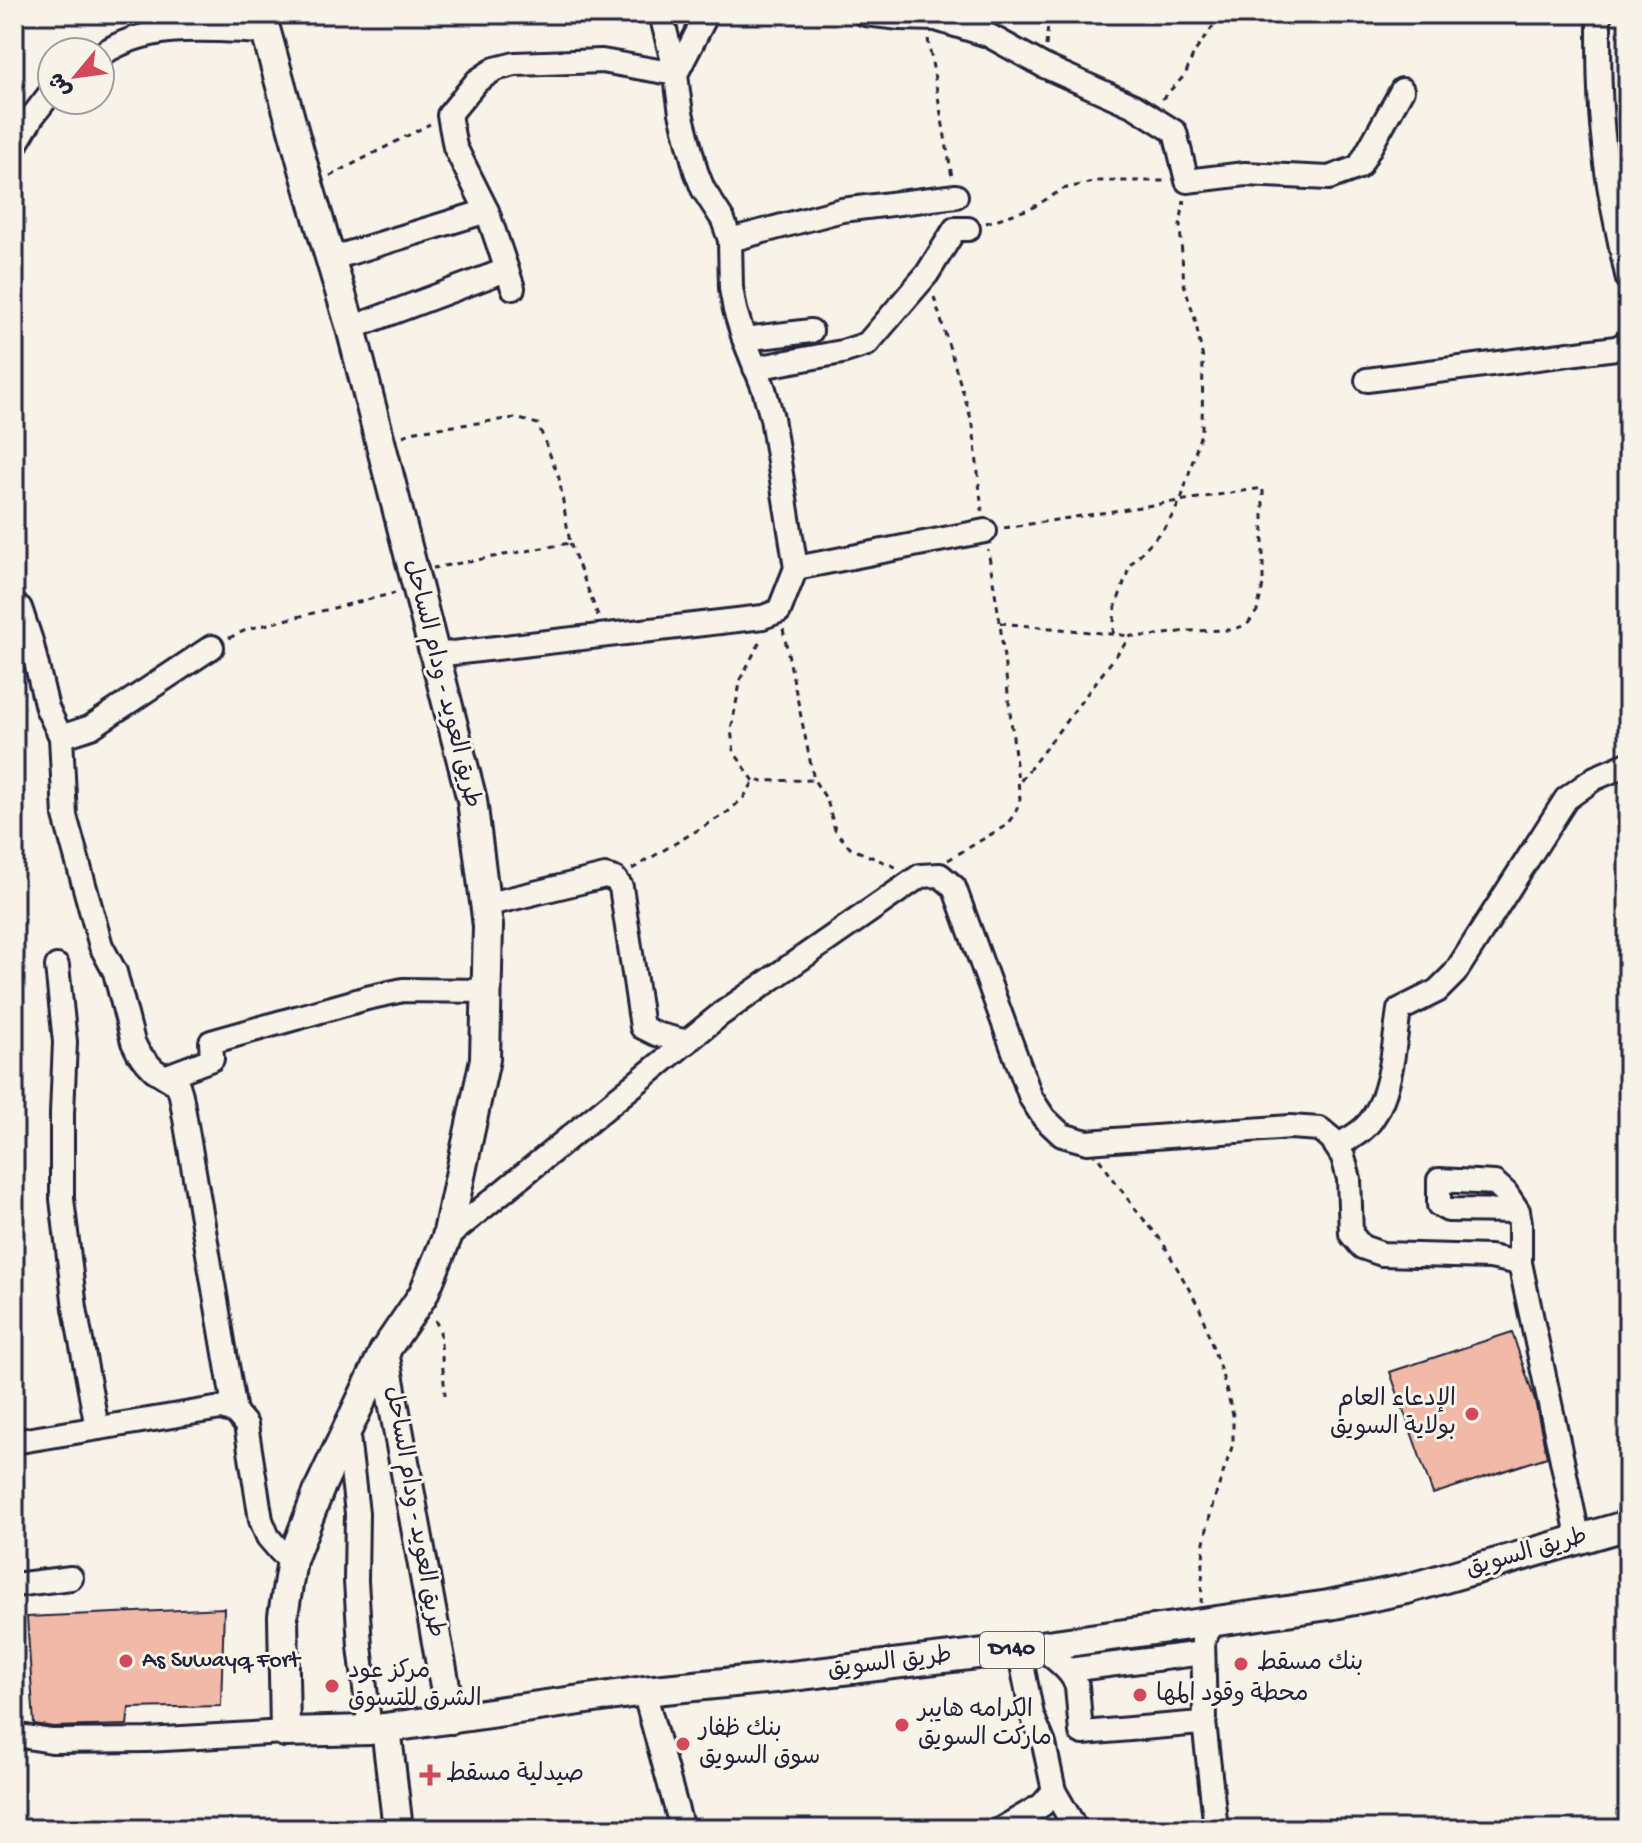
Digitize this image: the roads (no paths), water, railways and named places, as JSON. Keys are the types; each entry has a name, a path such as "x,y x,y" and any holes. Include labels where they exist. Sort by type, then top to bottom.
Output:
{"main road":[{"name":"طريق العويد - ودام الساحل","path":"263,23 351,328 436,655 472,800 488,926 485,1059 447,1237 423,1295 384,1352 347,1428 292,1560 283,1616 285,1732"},
{"name":"طريق العويد - ودام الساحل","path":"384,1352 451,1719"},
{"name":"طريق السويق","path":"285,1732 378,1729 644,1691 1068,1642 1202,1632 1407,1589 1628,1525"},
{"path":"378,1729 398,1829"}],"street":[{"path":"436,655 763,617 779,611 796,568 772,418 735,310 731,288 730,240 723,220 703,189 696,171 661,14"},
{"path":"676,74 707,14"},
{"path":"865,14 936,19 988,35 1044,66 1134,106 1175,132 1187,181 1245,174 1329,178 1359,167 1402,90"},
{"path":"1599,14 1599,83 1604,149 1628,280"},
{"path":"116,46 157,31 263,23"},
{"path":"351,328 510,279 487,211 455,147 449,115 477,81 495,69 515,64 602,61 676,74"},
{"path":"14,147 36,112"},
{"path":"730,240 842,210 956,196"},
{"path":"330,259 487,211"},
{"path":"755,368 842,352 867,344 927,274 955,229 968,229"},
{"path":"744,339 811,331"},
{"path":"1367,380 1616,348 1628,342"},
{"path":"796,568 985,531"},
{"path":"14,609 20,608 47,708 61,737 65,816 101,946 115,972 133,1042 154,1070 178,1085 181,1095 235,1412 246,1425 261,1520 268,1537 292,1560"},
{"path":"61,737 91,727 212,647"},
{"path":"1336,1146 1356,1135 1372,1119 1383,1096 1388,1084 1399,1010 1437,991 1455,973 1566,799 1595,778 1628,764"},
{"path":"447,1237 721,1014 920,876 940,875 954,887 1031,1098 1044,1118 1062,1135 1087,1142 1290,1127 1320,1129 1332,1139 1343,1157 1349,1179 1351,1234 1362,1247 1382,1254 1490,1257 1520,1263"},
{"path":"485,905 605,876 615,879 621,887 642,1027 687,1042"},
{"path":"57,966 65,1042 62,1199 75,1308 97,1428"},
{"path":"167,1076 212,1059 211,1042 367,998 403,990 486,991"},
{"path":"1518,1211 1520,1263 1579,1540"},
{"path":"14,1442 221,1408 235,1412"},
{"path":"347,1428 357,1513 356,1581 360,1646 378,1729"},
{"path":"14,1585 71,1578"},
{"path":"1030,1647 1068,1670 1202,1632 1204,1722 1216,1829"},
{"path":"1068,1642 1064,1656 1077,1686 1081,1732 1204,1722"},
{"path":"1030,1647 1032,1715 1044,1744 1054,1791 1076,1829"},
{"path":"644,1691 678,1828"},
{"path":"14,1735 52,1741 147,1740 285,1732"},
{"path":"1001,1829 1042,1805 1054,1791"}],"place":[{"name":"الإدعاء العام بولاية السويق","path":"1472,1414"},
{"name":"As Suwayq Fort","path":"126,1661"},
{"name":"بنك مسقط","path":"1241,1664"},
{"name":"مركز عود الشرق للتسوق","path":"332,1686"},
{"name":"محطة وقود المها","path":"1140,1695"},
{"name":"الكرامه هايبر ماركت السويق","path":"902,1725"},
{"name":"بنك ظفار سوق السويق","path":"683,1744"},
{"name":"صيدلية مسقط","path":"430,1775"}]}
